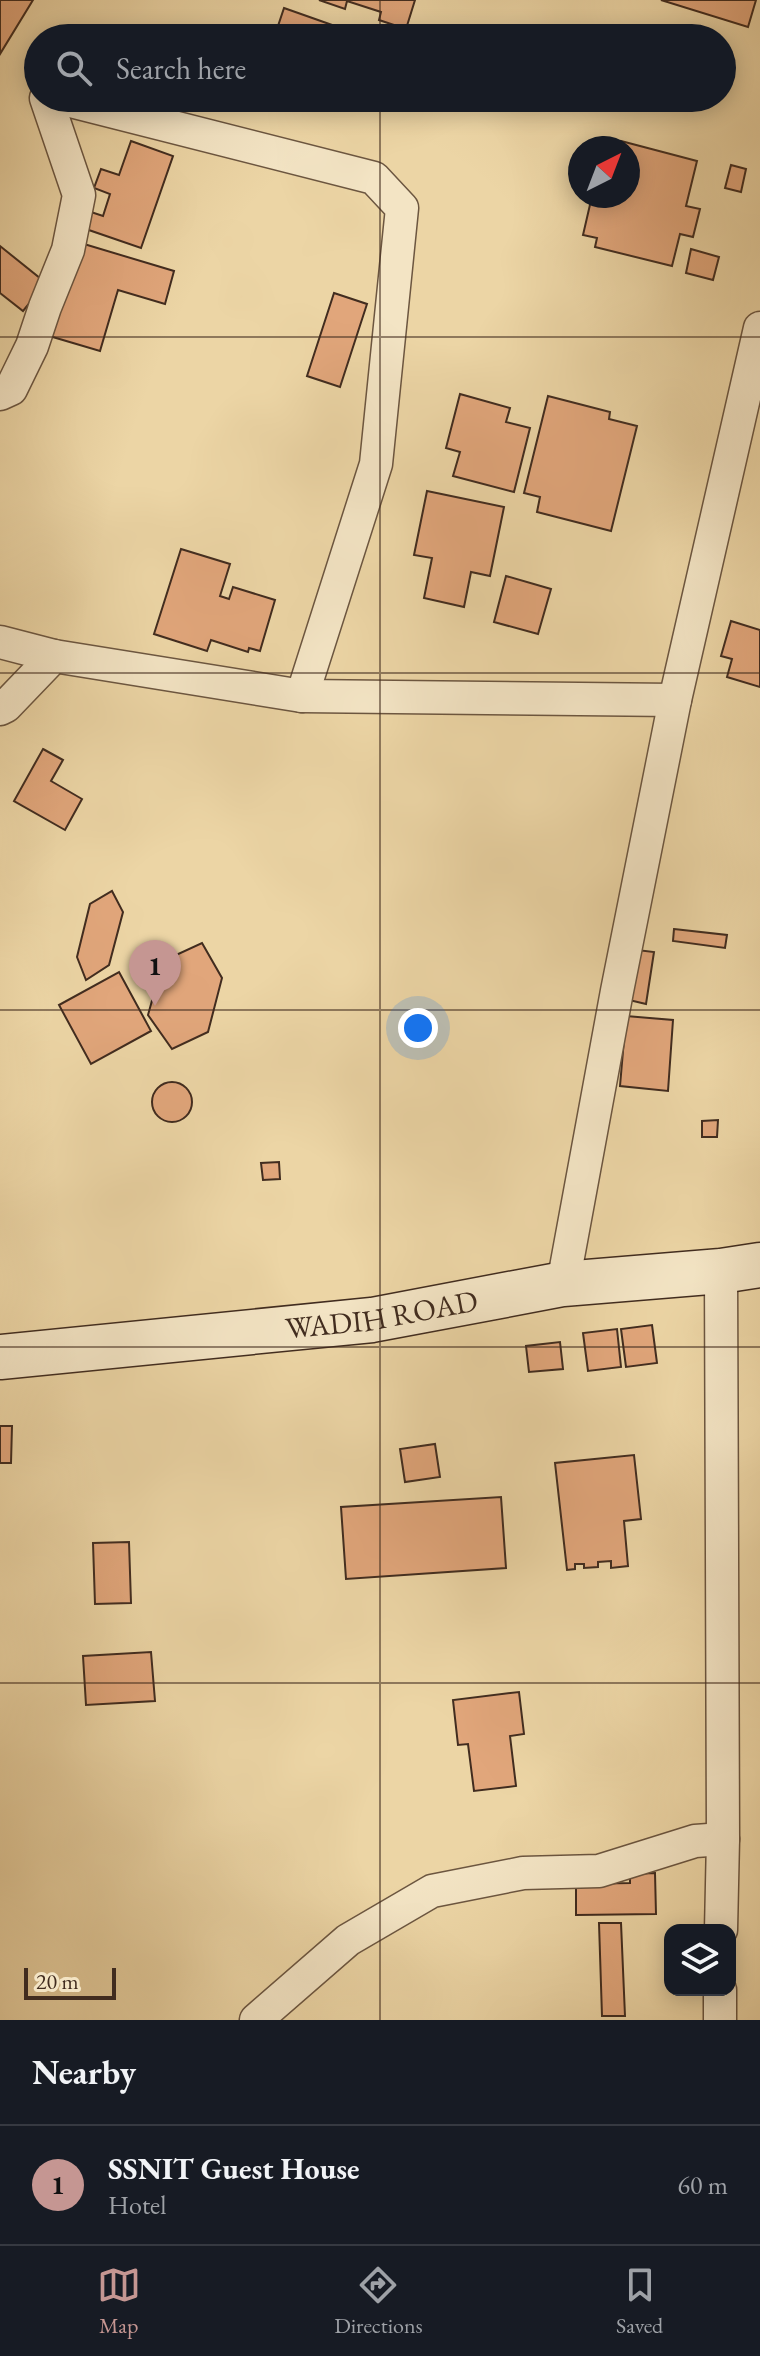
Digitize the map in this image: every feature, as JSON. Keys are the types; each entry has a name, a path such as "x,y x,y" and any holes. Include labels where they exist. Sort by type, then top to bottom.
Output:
{"street":[{"path":"0,394 11,389 32,346 68,250 79,195 51,112"},
{"path":"114,112 374,178 402,208 376,464 302,696"},
{"path":"563,1284 675,700 760,328"},
{"path":"0,642 54,656 302,696 675,700"},
{"path":"0,709 54,656"},
{"path":"721,1924 741,1268"},
{"name":"WADIH ROAD","path":"0,1357 372,1320 563,1284 741,1268"},
{"path":"256,2020 348,1940 432,1891 523,1873 599,1871 695,1841 723,1839"},
{"path":"720,1996 720,2020"}],"building":[{"path":"0,0 33,0 0,54"},
{"path":"319,0 415,0 408,24 379,20 381,12 347,1 345,9"},
{"path":"661,0 756,0 748,27"},
{"path":"284,8 329,24 279,24"},
{"path":"131,141 173,156 141,248 83,228 88,211 103,216 110,194 94,188 101,169 119,175"},
{"path":"640,146 697,161 686,206 700,209 693,237 680,234 672,266 595,247 597,238 583,235 589,208 640,208"},
{"path":"731,165 746,169 741,192 725,188"},
{"path":"74,241 174,271 165,304 118,290 100,351 46,335"},
{"path":"0,246 46,283 23,311 0,293"},
{"path":"691,249 719,257 713,280 686,273"},
{"path":"334,293 367,304 340,387 307,376"},
{"path":"460,394 510,408 506,422 530,428 514,492 453,476 460,452 446,448"},
{"path":"548,396 610,412 609,419 637,426 611,531 537,512 540,497 524,493"},
{"path":"427,491 504,507 490,576 471,572 464,607 424,598 432,558 414,555"},
{"path":"181,549 230,564 220,596 229,599 233,587 275,600 260,651 249,648 248,652 211,640 207,651 154,634"},
{"path":"506,576 551,589 538,634 494,622"},
{"path":"731,621 760,630 760,687 727,677 732,659 721,656"},
{"path":"43,749 63,760 51,781 82,799 65,830 14,801"},
{"path":"112,891 123,912 109,965 86,980 77,957 90,904"},
{"path":"674,929 727,935 725,948 673,941"},
{"path":"202,943 222,978 208,1032 172,1049 148,1015 163,961"},
{"path":"637,950 654,952 646,1004 629,1000"},
{"path":"119,972 151,1031 91,1064 59,1005"},
{"path":"626,1016 673,1020 668,1091 620,1086"},
{"path":"172,1082 186,1088 192,1102 186,1116 172,1122 158,1116 152,1102 158,1088"},
{"path":"718,1120 717,1137 702,1137 702,1121"},
{"path":"279,1162 280,1179 263,1180 261,1163"},
{"path":"652,1325 657,1363 626,1367 621,1329"},
{"path":"617,1329 621,1367 588,1371 583,1333"},
{"path":"560,1342 563,1369 529,1372 526,1346"},
{"path":"0,1426 12,1426 11,1463 0,1463"},
{"path":"435,1444 440,1477 405,1482 400,1449"},
{"path":"634,1455 641,1519 624,1521 628,1566 611,1568 611,1561 598,1562 598,1567 584,1568 584,1564 575,1564 575,1569 567,1570 555,1463"},
{"path":"501,1497 506,1568 346,1579 341,1507"},
{"path":"129,1542 131,1603 95,1604 93,1543"},
{"path":"151,1652 155,1701 86,1705 83,1656"},
{"path":"519,1692 524,1734 510,1736 516,1786 474,1791 468,1744 458,1745 453,1700"},
{"path":"655,1873 656,1914 576,1915 576,1884 630,1883 630,1874"},
{"path":"599,1923 621,1923 625,2016 602,2016"}],"place":[{"name":"SSNIT Guest House","path":"155,1006"}]}
